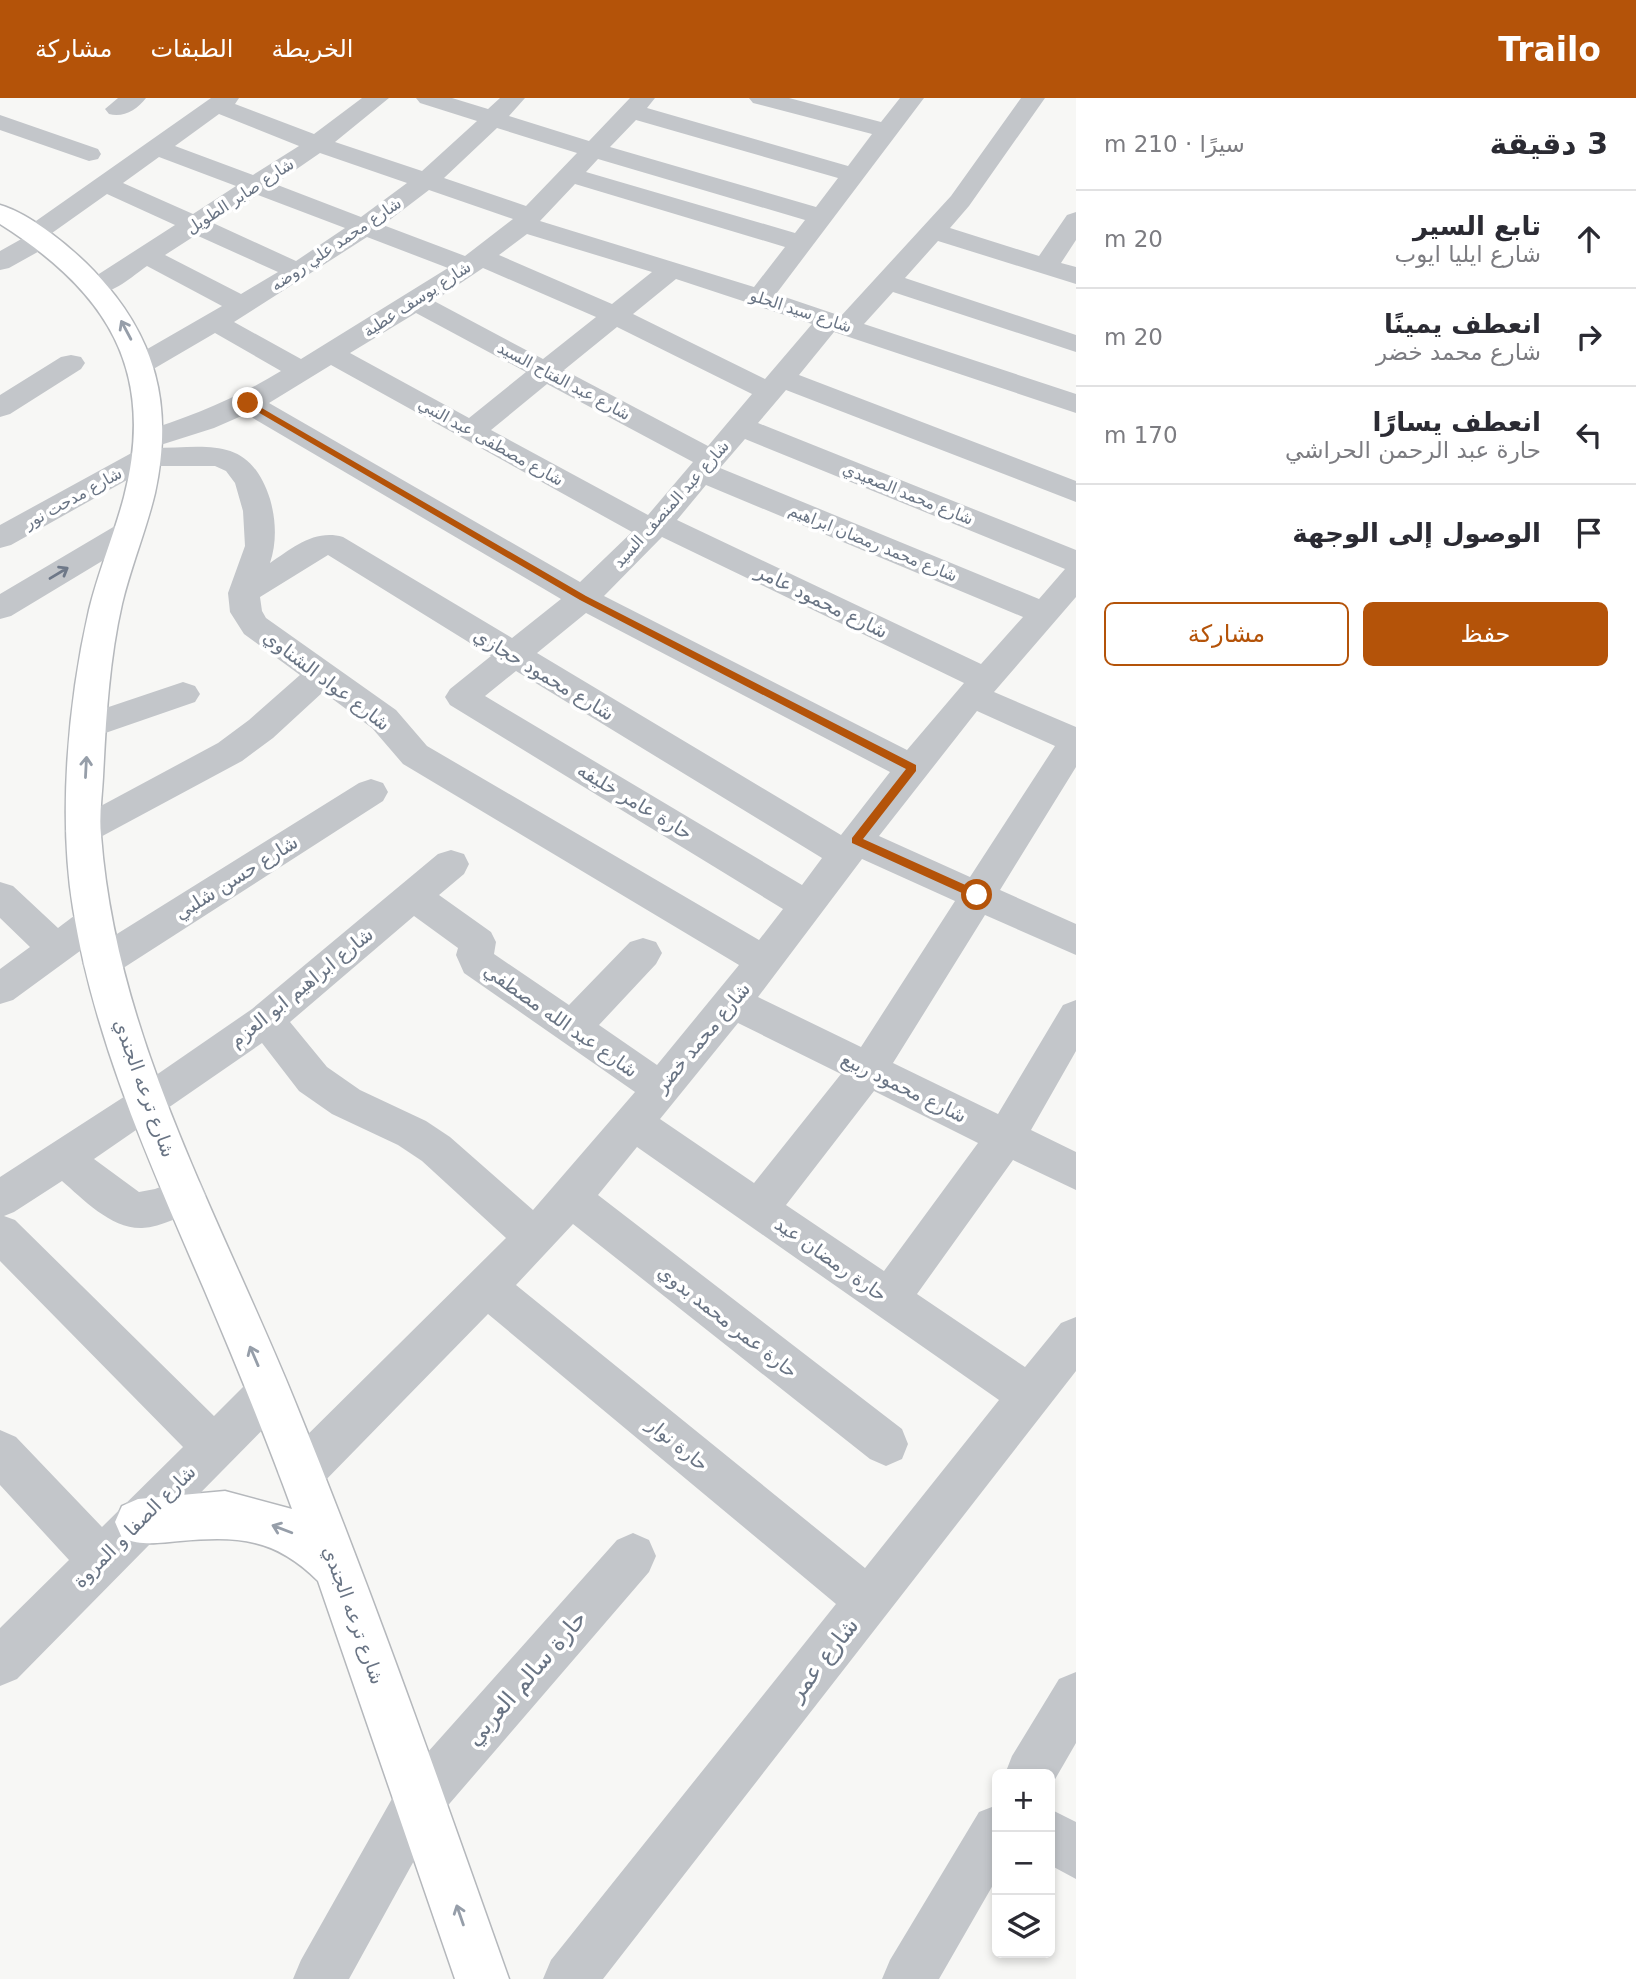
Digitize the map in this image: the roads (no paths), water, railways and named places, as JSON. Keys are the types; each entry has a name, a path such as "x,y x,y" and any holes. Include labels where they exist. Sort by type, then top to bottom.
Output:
{"main road":[{"name":"شارع ترعه الجندي","path":"0,213 39,236 72,261 97,286 130,337 141,366 148,401 148,448 139,495 102,623 88,727 83,831 93,922 101,963 147,1103 269,1392 338,1567 482,1979"},
{"path":"138,1522 225,1514 282,1528 314,1544 338,1567"}],"street":[{"path":"428,98 822,217"},
{"name":"شارع محمد علي روضه","path":"141,366 243,306 363,227 424,181 513,98"},
{"path":"761,98 794,102 887,131"},
{"path":"760,297 912,98"},
{"name":"شارع عبد المنصف السيد","path":"462,696 583,598 655,526 775,385 838,323 887,281 933,231 980,174 1033,98"},
{"name":"شارع صابر الطويل","path":"97,286 148,256 317,144 365,100"},
{"path":"0,262 222,102"},
{"name":"شارع سيد الحلو","path":"222,102 317,144 527,220 1076,404"},
{"path":"631,103 853,174"},
{"name":"شارع يوسف عطية","path":"148,448 248,403 415,302 474,261 527,220 593,150 631,103"},
{"path":"0,122 89,154"},
{"path":"156,148 363,227 474,261 617,316 775,385 1076,492"},
{"path":"570,175 801,243"},
{"path":"105,184 297,271"},
{"path":"1046,266 1076,220"},
{"path":"933,231 1076,276"},
{"path":"148,256 243,306"},
{"path":"471,431 672,269"},
{"path":"887,281 1076,344"},
{"name":"شارع عبد الفتاح السيد","path":"415,302 546,372 707,466"},
{"path":"215,322 302,371"},
{"name":"شارع مصطفى عبد النبي","path":"331,354 471,431 655,526"},
{"path":"0,408 71,363"},
{"path":"248,403 583,598 912,768"},
{"name":"شارع محمد الصعيدي","path":"740,426 1076,562"},
{"path":"148,448 219,457 236,464 249,481 258,512 260,546 244,593"},
{"name":"شارع مدحت نور","path":"0,538 148,448"},
{"name":"شارع محمد رمضان ابراهيم","path":"707,466 1044,613"},
{"name":"شارع محمود عامر","path":"655,526 978,687 1076,741"},
{"path":"0,608 126,533"},
{"name":"شارع محمود حجازي","path":"244,593 323,544 332,544 513,655 850,848 977,895 1076,940"},
{"name":"شارع محمد خضر","path":"301,1473 488,1287 570,1198 732,1002 912,768 978,687 1076,577"},
{"name":"شارع عواد الشناوي","path":"244,593 246,612 255,625 384,719 415,755 764,961"},
{"path":"83,831 230,752 261,729 322,674"},
{"path":"88,727 183,694"},
{"name":"حارة عامر خليفه","path":"462,696 807,906"},
{"path":"758,1209 868,1069 1076,741"},
{"name":"شارع حسن شلبي","path":"101,963 371,792"},
{"name":"شارع ابراهيم ابو العزم","path":"0,1199 147,1103 265,1020 451,864"},
{"path":"0,896 56,949"},
{"name":"شارع عبد الله مصطفي","path":"413,896 478,942 475,956 477,962 660,1088"},
{"path":"0,989 93,922"},
{"path":"572,1028 643,953"},
{"name":"شارع محمود ربيع","path":"732,1002 1076,1172"},
{"path":"889,1299 1006,1137 1076,1016"},
{"path":"265,1020 313,1079 346,1102 412,1133 436,1149 534,1237"},
{"name":"حارة رمضان عيد","path":"632,1122 1030,1396"},
{"path":"64,1157 120,1204 138,1210 160,1206 186,1195"},
{"name":"حارة عمر محمد بدوي","path":"570,1198 886,1444"},
{"path":"0,1233 213,1446"},
{"name":"حارة نوار","path":"488,1287 869,1601"},
{"name":"شارع عمر","path":"569,1979 1076,1337"},
{"name":"شارع الصفا و المروة","path":"0,1662 269,1392"},
{"path":"0,1452 101,1560"},
{"name":"حارة سالم العربي","path":"320,1979 420,1799 633,1556"},
{"path":"1033,1769 1076,1696"},
{"path":"909,1979 996,1832"},
{"path":"1055,1838 1076,1853"}]}
